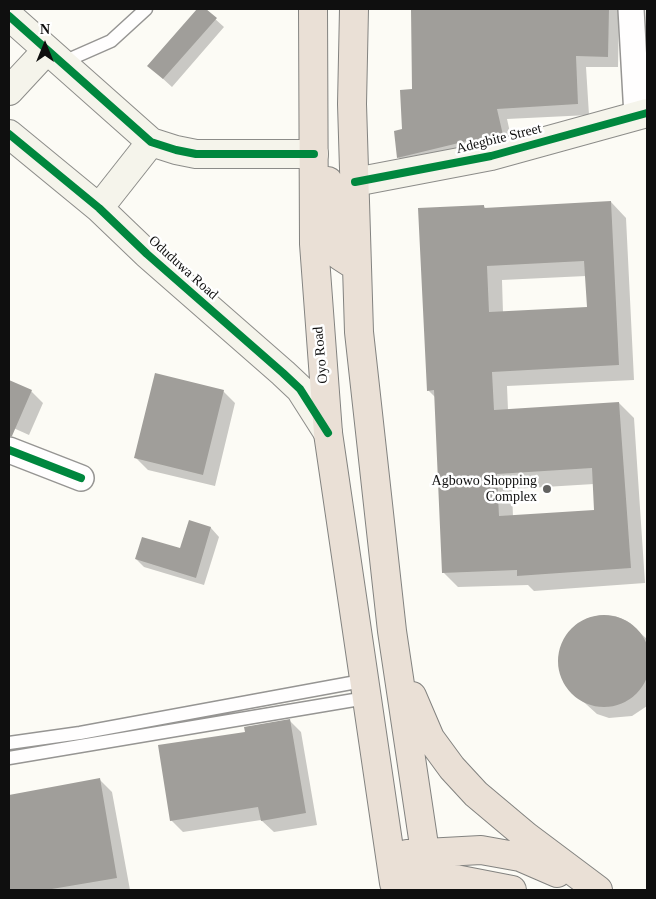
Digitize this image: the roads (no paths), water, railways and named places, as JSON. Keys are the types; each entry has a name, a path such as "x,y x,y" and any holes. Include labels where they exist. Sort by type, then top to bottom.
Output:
{"highway":[{"name":"Oyo Road","path":"313,9 314,244 319,334 328,433 364,689 394,883 431,878"},
{"path":"354,9 352,104 359,332 392,631 425,852 431,878 445,877 512,890"},
{"path":"314,154 324,166 327,175 340,256 357,267"},
{"path":"319,334 359,332"},
{"path":"392,631 415,706 430,738 452,768 476,794 526,836 598,890"},
{"path":"390,856 425,852 481,850 520,856 592,890"}],"street":[{"path":"631,9 642,115"},
{"path":"9,16 151,142 196,154 314,154"},
{"path":"9,91 54,56"},
{"name":"Adegbite Street","path":"355,182 491,156 642,115"},
{"name":"Oduduwa Road","path":"9,134 99,208 300,389 328,433"},
{"path":"99,208 151,142"},
{"path":"9,450 81,478"}],"lane":[{"path":"54,56 111,41 146,9"},
{"path":"9,744 364,689"},
{"path":"9,758 364,689"}],"place":[{"name":"Agbowo Shopping Complex","path":"547,489"}]}
